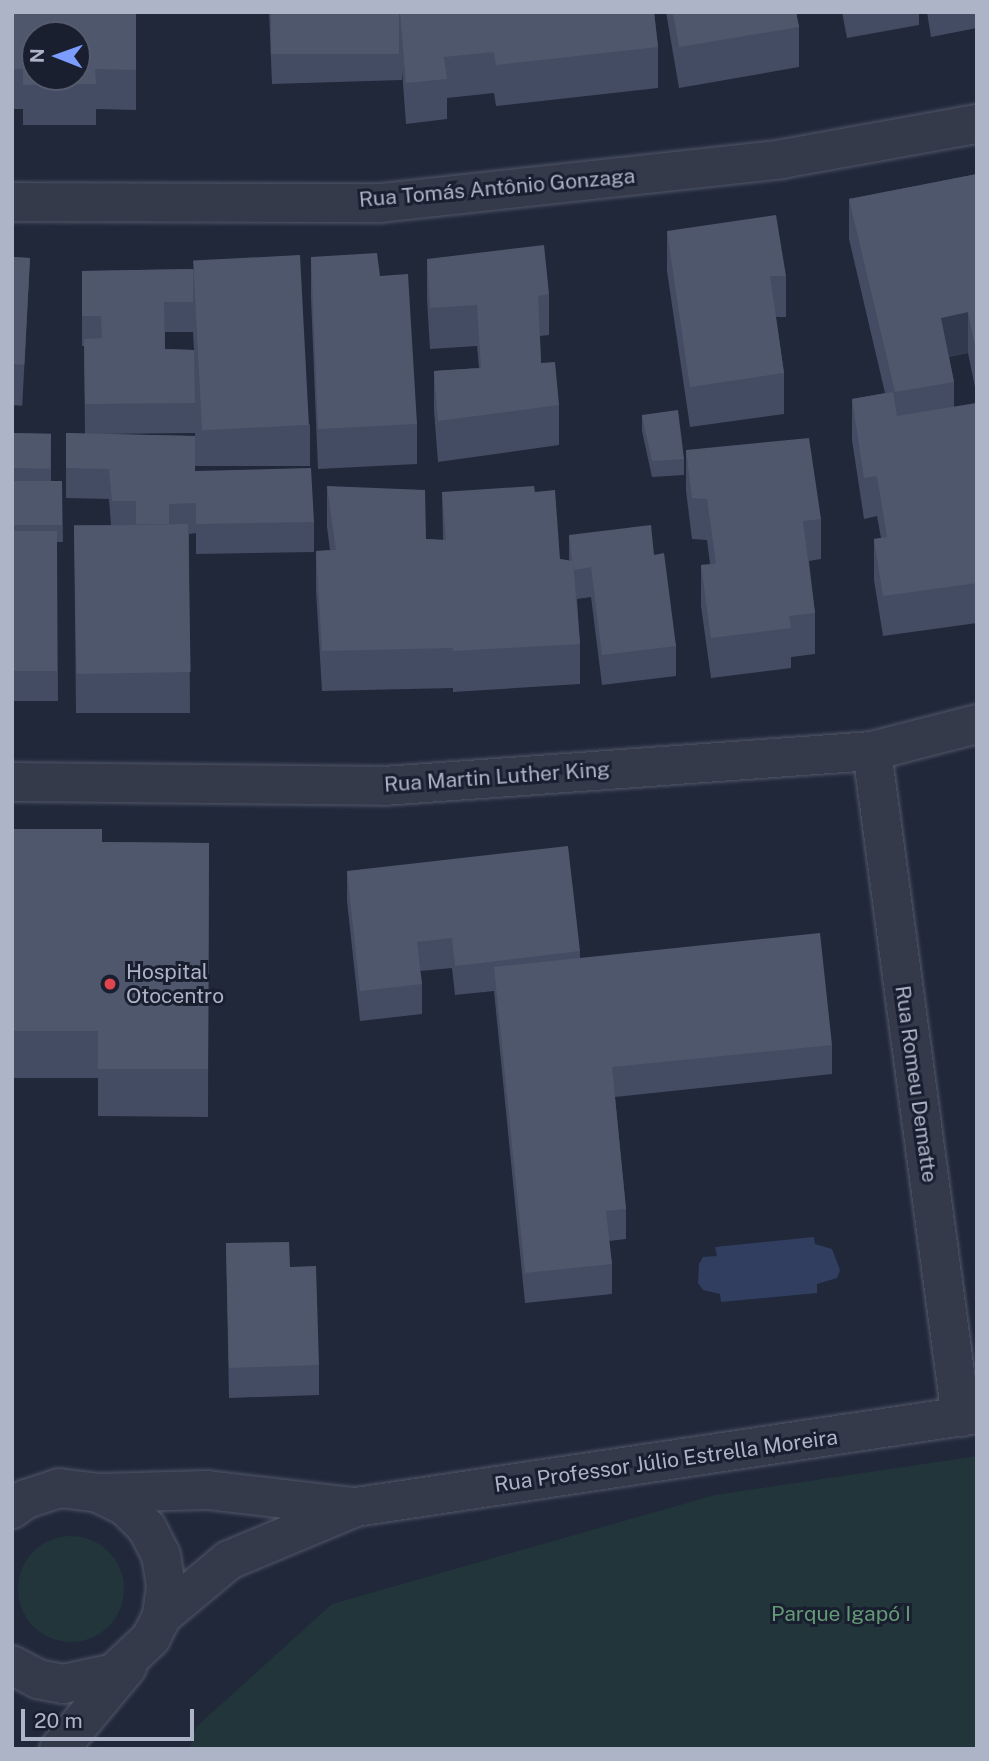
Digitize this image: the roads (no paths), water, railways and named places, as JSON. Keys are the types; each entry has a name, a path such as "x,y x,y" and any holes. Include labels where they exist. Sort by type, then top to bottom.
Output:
{"street":[{"name":"Rua Tomás Antônio Gonzaga","path":"12,202 380,203 782,159 977,124"},
{"name":"Rua Martin Luther King","path":"12,782 384,786 872,751 977,724"},
{"name":"Rua Romeu Dematte","path":"872,751 969,1415"},
{"name":"Rua Professor Júlio Estrella Moreira","path":"162,1616 229,1560 356,1507 969,1415"},
{"path":"17,1502 60,1488 98,1493 125,1506 147,1528 156,1546 166,1586 162,1616 135,1658 59,1749"},
{"name":"Rua Professor Júlio Estrella Moreira","path":"98,1493 207,1490 356,1507"},
{"path":"12,1665 38,1679 63,1684 114,1673 135,1658"}],"water":[{"path":"814,1237 815,1244 832,1249 840,1270 837,1278 817,1284 817,1293 721,1302 720,1294 703,1290 698,1283 699,1264 703,1257 717,1256 715,1247"}],"place":[{"name":"Hospital Otocentro","path":"110,984"}],"park label":[{"name":"Parque Igapó I","path":"841,1614"}]}
